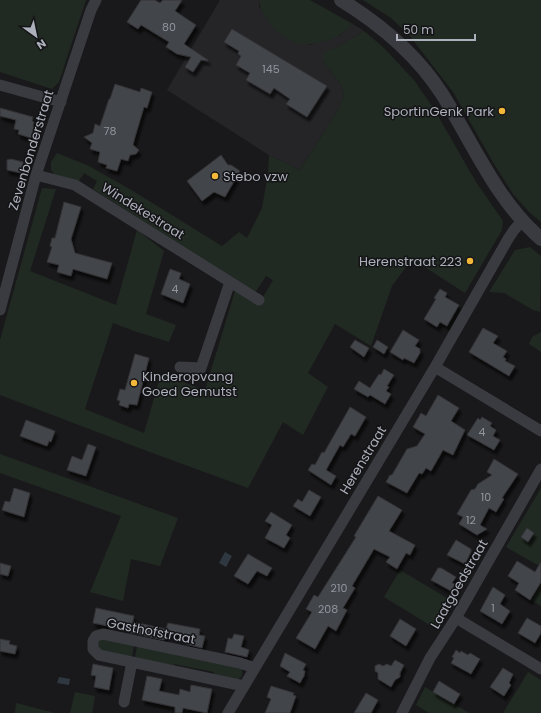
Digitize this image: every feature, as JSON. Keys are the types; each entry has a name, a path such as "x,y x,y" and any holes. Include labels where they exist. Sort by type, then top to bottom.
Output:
{"street":[{"name":"Zevenbonderstraat","path":"0,310 36,175 91,10 96,0"},
{"path":"341,0 364,14 394,38 420,65 441,93 490,177 522,222 541,238"},
{"path":"0,85 61,102"},
{"name":"Windekestraat","path":"36,175 75,185 259,300"},
{"name":"Herenstraat","path":"228,713 435,367 508,239 522,222"},
{"path":"180,367 201,368 230,282"},
{"path":"435,367 541,431"},
{"name":"Laatgoedstraat","path":"402,713 430,658 456,618 541,470"},
{"path":"456,618 541,669"},
{"name":"Gasthofstraat","path":"244,686 99,655 92,649 93,641 96,636 103,634 240,663 255,668"},
{"path":"124,702 132,662"}],"shaded area":[{"path":"0,0 86,0 59,82 52,89 0,72"},
{"path":"220,0 259,0 259,7 310,45 340,35 353,24 364,31 335,48 323,53 323,61 341,85 344,95 339,108 300,170 269,155 167,90"},
{"path":"259,0 310,0 353,24 338,36 330,40 315,44 293,42 285,38 270,25 261,8"},
{"name":"SportinGenk Park","path":"363,0 541,0 541,222 529,212 513,194 453,92 409,35 391,18"},
{"path":"364,31 383,47 414,80 434,109 476,182 503,221 502,230 465,293 412,259 392,286 371,346 335,324 308,373 328,387 303,435 283,422 248,488 0,395 0,340 42,188 56,189 30,271 116,305 137,230 164,251 146,314 176,325 169,342 113,323 85,409 144,433 161,374 205,390 235,291 259,304 273,280 266,276 255,293 93,189 97,181 84,173 79,181 55,175 51,170 51,162 57,153 89,166 133,191 222,246 239,232 247,238 262,208 268,174 269,155 300,170 339,108 344,95 341,85 323,61 323,52 335,48"},
{"path":"530,247 541,256 540,312 533,310 504,293 489,292 515,250"},
{"path":"541,332 541,352 529,344 532,337"},
{"path":"0,454 178,518 160,566 131,559 123,601 90,592 121,516 0,473"},
{"path":"541,488 541,567 506,547"},
{"path":"225,552 232,556 226,567 219,563"},
{"path":"400,570 452,601 436,629 384,597"},
{"path":"541,583 541,606 531,600"},
{"path":"101,638 134,645 132,657 101,652 97,643"},
{"path":"137,646 177,652 176,655 242,667 242,676 238,680 214,676 214,672 174,664 173,668 135,658"},
{"path":"528,672 541,680 541,713 503,713"},
{"path":"59,677 70,679 69,685 57,683"},
{"path":"425,687 469,713 429,713 416,705"},
{"path":"75,692 95,696 92,713 70,713"},
{"path":"16,703 55,713 15,713"}],"building":[{"path":"141,0 155,0 160,3 163,0 182,0 175,11 196,25 184,44 208,61 201,60 193,72 185,67 191,57 177,54 166,47 169,42 141,25 138,29 127,22"},
{"path":"232,29 327,86 307,117 286,104 290,99 274,88 270,94 246,80 250,73 236,65 241,56 238,54 239,51 224,42"},
{"path":"115,84 140,92 141,88 152,92 147,108 144,107 133,145 139,150 136,154 130,155 128,161 121,159 117,171 106,168 107,165 98,162 100,152 90,149 92,143 84,137 93,133 95,124 100,126"},
{"path":"0,108 33,117 32,121 34,122 34,127 31,138 18,134 19,130 14,129 16,120 0,116"},
{"name":"Stebo vzw","path":"221,155 228,165 231,165 240,171 225,197 214,192 202,201 187,181"},
{"path":"11,159 23,162 21,173 7,170 7,160"},
{"path":"64,202 81,207 71,239 75,253 112,263 107,279 73,269 71,276 57,272 59,265 47,262 52,247 50,246 52,238 55,238"},
{"path":"170,269 181,273 179,279 190,284 183,303 161,294"},
{"path":"440,289 447,293 445,297 459,305 447,326 440,322 437,327 424,319"},
{"path":"483,328 498,336 493,343 507,351 503,357 506,359 505,361 515,366 509,376 469,352"},
{"path":"403,330 419,340 415,346 420,349 420,353 414,363 404,358 403,360 390,352"},
{"path":"355,340 369,348 364,357 350,347"},
{"path":"377,340 388,347 384,354 373,347"},
{"name":"Kinderopvang Goed Gemutst","path":"135,354 149,358 137,405 129,404 128,408 119,405 120,401 117,400 120,389 125,390"},
{"path":"384,369 394,375 387,386 389,387 386,391 391,394 385,404 370,395 368,397 354,389 359,381 370,388"},
{"path":"438,395 459,408 451,421 465,430 453,455 443,450 431,471 426,468 422,474 419,473 407,493 386,482 390,475 392,475 407,449 417,446 425,434 413,427 421,413 426,416"},
{"path":"350,407 366,417 355,436 351,434 343,447 340,445 326,470 336,476 331,485 308,470 312,464 315,465 322,452 324,453"},
{"path":"482,417 492,423 490,426 496,430 493,436 500,440 494,450 467,435 478,418 480,420"},
{"path":"26,420 55,431 51,442 49,441 47,446 20,436"},
{"path":"88,444 96,447 86,476 67,470 72,456 82,460"},
{"path":"494,459 518,474 502,498 504,499 496,512 489,508 480,525 487,529 477,535 459,524 463,517 457,514 471,490 475,489 478,484 492,475 487,472"},
{"path":"14,488 30,493 24,517 2,510 5,501 10,502"},
{"path":"309,490 321,497 310,516 293,506 298,499 302,502"},
{"path":"378,496 402,510 389,531 415,545 410,555 406,553 397,569 386,562 390,557 374,549 352,586 355,588 343,608 347,610 336,631 328,626 315,649 296,638 312,612 306,609 314,595 318,597 356,537 354,536"},
{"path":"271,512 292,525 286,535 290,538 284,548 265,538 272,525 265,521"},
{"path":"527,528 534,533 528,542 521,537"},
{"path":"456,540 471,549 465,564 447,555"},
{"path":"248,554 272,568 267,576 257,571 248,584 234,576"},
{"path":"517,561 535,572 541,562 541,582 530,600 515,590 519,583 508,576"},
{"path":"0,563 11,566 8,576 0,574"},
{"path":"438,568 441,568 456,577 452,583 455,584 451,591 431,580"},
{"path":"493,587 505,595 500,604 510,611 502,624 480,611"},
{"path":"96,608 134,616 132,625 111,620 108,626 93,623"},
{"path":"527,618 541,626 541,633 535,643 518,633"},
{"path":"400,619 416,629 406,646 390,636"},
{"path":"133,622 166,629 168,623 200,629 199,635 205,636 202,648 186,644 188,636 166,632 164,640 131,633"},
{"path":"234,634 244,636 241,647 249,650 247,657 225,652 228,638 232,639"},
{"path":"0,639 10,641 9,644 17,646 15,654 0,651"},
{"path":"456,650 460,653 461,651 468,655 470,653 480,659 471,674 451,663 454,658 452,657"},
{"path":"285,653 306,664 303,670 305,671 304,676 300,683 287,676 290,672 280,666"},
{"path":"395,660 404,665 400,673 400,677 395,680 391,687 378,679 378,673 375,671 375,666 379,664 383,666 387,664 391,666"},
{"path":"93,664 113,668 109,690 94,687 96,676 91,675"},
{"path":"503,668 513,674 509,683 511,685 504,696 490,687"},
{"path":"147,676 162,679 159,691 179,695 180,689 190,692 191,685 212,689 207,713 183,708 182,713 175,713 175,707 142,700"},
{"path":"439,681 460,694 454,704 433,692"},
{"path":"271,686 294,693 293,695 296,696 290,713 265,713 271,699 267,697"},
{"path":"366,693 378,700 371,713 354,713"}],"place":[{"name":"SportinGenk Park","path":"502,111"},
{"name":"Stebo vzw","path":"215,176"},
{"name":"Herenstraat 223","path":"470,261"},
{"name":"Kinderopvang Goed Gemutst","path":"134,383"}]}
